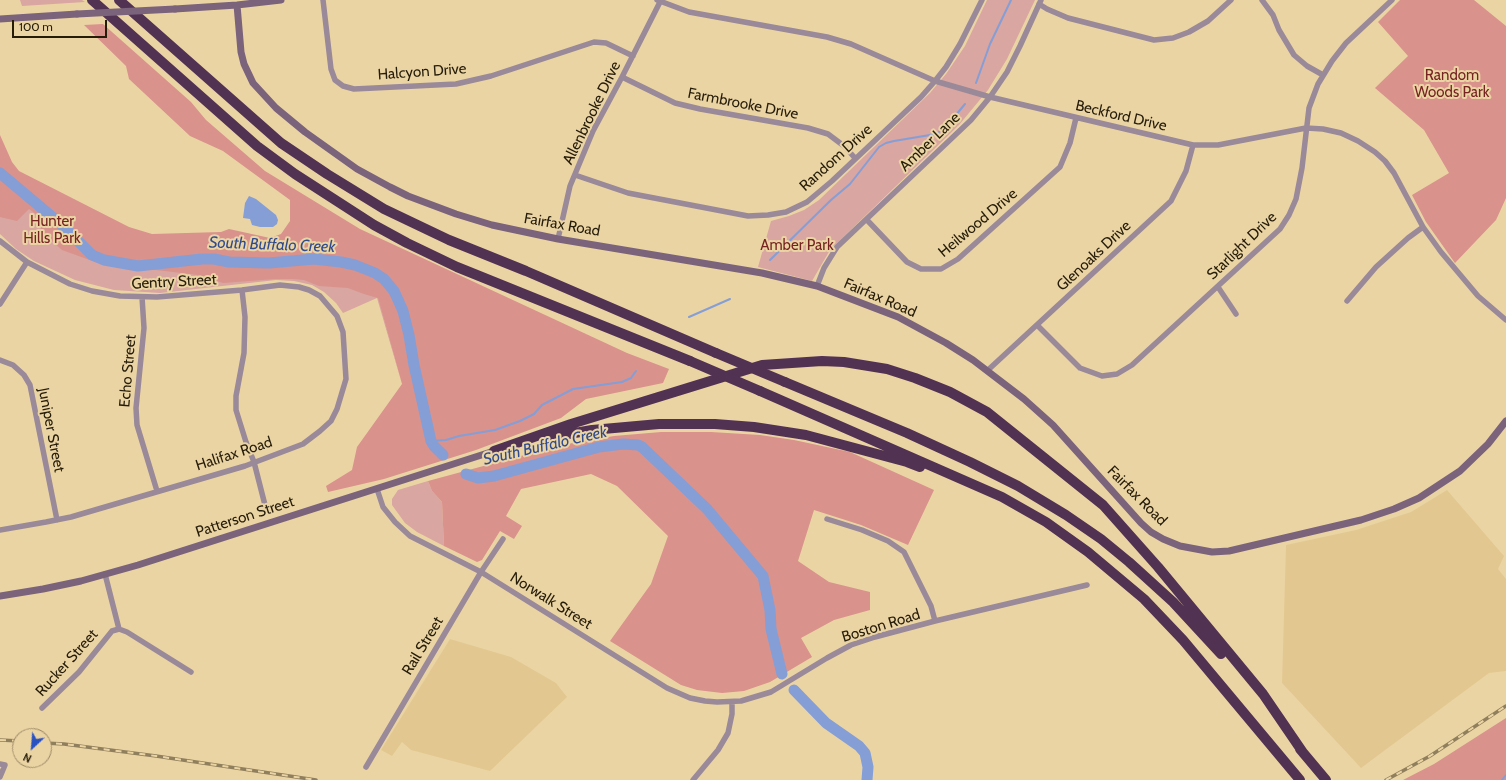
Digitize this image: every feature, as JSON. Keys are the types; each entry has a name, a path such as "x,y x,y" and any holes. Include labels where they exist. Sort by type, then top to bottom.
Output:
{"highway":[{"path":"92,0 257,146 295,174 374,225 457,267 690,361 1002,497 1046,522 1088,552 1144,599 1183,640 1300,780"},
{"path":"119,0 281,143 327,174 384,209 449,240 526,271 907,433 1011,482 1066,515 1101,539 1173,602 1219,652 1326,780"},
{"path":"494,451 578,422 762,365 822,361 844,362 887,369 915,378 950,392 987,412 1103,505 1158,567 1263,694 1304,754"},
{"path":"494,451 592,430 659,424 715,424 754,427 806,435 907,462 952,480 1002,497"}],"street":[{"path":"0,19 236,5 281,0"},
{"name":"Halcyon Drive","path":"323,0 330,69 335,80 343,86 354,89 456,84 491,76 594,42 606,43 633,56"},
{"name":"Random Drive","path":"574,174 628,193 748,216 786,212 807,202 832,181 921,97 946,67 960,44 982,0"},
{"path":"1040,2 1047,9 1068,18 1154,40 1173,38 1189,32 1208,20 1231,0"},
{"path":"1262,0 1273,15 1279,30 1294,55 1307,66 1323,75"},
{"name":"Starlight Drive","path":"1037,325 1080,368 1102,376 1117,374 1132,365 1280,229 1289,215 1296,199 1309,108 1318,84 1346,43 1392,0"},
{"name":"Allenbrooke Drive","path":"558,239 574,174 593,131 633,56 659,1"},
{"name":"Beckford Drive","path":"659,1 689,12 827,37 858,46 935,81 990,97 1193,145 1218,145 1306,128 1323,129 1341,133 1358,141 1375,152 1385,161 1394,173 1424,227 1441,252 1480,298 1506,320"},
{"name":"Amber Lane","path":"817,286 824,268 837,247 971,120 990,97 1007,72 1040,2"},
{"name":"Fairfax Road","path":"236,5 241,52 244,64 253,83 276,108 305,132 338,156 390,187 437,207 492,225 558,239 741,268 817,286 898,317 946,343 988,370 1024,399 1053,425 1098,476 1151,532 1163,540 1180,546 1212,552 1229,551 1361,520 1405,505 1434,489 1460,470 1488,444 1506,421"},
{"name":"Farmbrooke Drive","path":"622,77 674,103 808,128 828,134 844,146 855,158"},
{"name":"Heilwood Drive","path":"867,220 907,262 921,269 941,269 958,259 1060,167 1070,143 1076,118"},
{"name":"Glenoaks Drive","path":"988,370 1171,201 1186,171 1193,145"},
{"path":"1347,301 1376,267 1408,238 1424,227"},
{"name":"Gentry Street","path":"0,241 27,262 70,284 92,291 113,295 157,298 280,285 299,286 314,292"},
{"path":"0,304 27,262"},
{"path":"1218,286 1236,314"},
{"path":"242,290 245,317 244,352 236,396 236,410 254,462 266,509"},
{"name":"Halifax Road","path":"0,530 57,520 254,462 303,444 331,420 343,394 346,379 343,332 337,316 328,304 314,292"},
{"name":"Echo Street","path":"142,297 144,328 136,408 137,425 158,491"},
{"name":"Juniper Street","path":"0,360 13,365 24,375 30,385 57,520"},
{"name":"Patterson Street","path":"0,596 43,589 105,574 494,451"},
{"name":"Norwalk Street","path":"377,489 383,507 395,522 410,536 481,572 668,688 690,698 705,701 732,702"},
{"path":"827,519 862,530 888,541 904,552 931,606 936,621"},
{"name":"Rail Street","path":"366,767 481,572 503,539"},
{"path":"105,574 119,629"},
{"name":"Boston Road","path":"732,702 751,699 771,692 851,645 936,621 1087,585"},
{"name":"Rucker Street","path":"42,708 79,672 112,631 119,629 127,632 191,672"},
{"path":"693,780 718,750 728,733 732,714 732,702"},
{"path":"0,777 2,764"}],"shaded area":[{"path":"1447,490 1504,556 1498,569 1506,579 1506,671 1489,673 1361,768 1282,683 1286,545 1356,530 1411,512"},
{"path":"450,639 511,657 556,683 567,697 490,771 411,750 402,742 392,756 381,750"}],"green space":[{"path":"20,0 82,0 85,2 22,6"},
{"name":"Amber Park","path":"987,0 1035,0 1007,59 988,90 959,125 830,250 812,281 758,267 771,221 804,210 819,200 930,93 946,74 965,46"},
{"name":"Random Woods Park","path":"1400,0 1474,0 1506,26 1506,198 1496,220 1455,263 1426,222 1412,195 1449,173 1424,130 1375,88 1408,56 1378,22"},
{"path":"103,24 191,102 206,120 265,171 360,229 627,353 669,369 663,383 586,399 561,418 476,450 384,479 328,492 326,486 352,470 357,447 402,384 378,298 348,288 319,286 304,280 275,279 223,283 198,275 98,263 62,250 41,231 40,217 29,209 17,221 0,217 0,135 12,162 19,171 129,227 152,234 221,232 229,229 270,238 281,234 290,221 290,200 223,151 190,136 129,79 126,66 84,25"},
{"name":"Hunter Hills Park","path":"0,165 147,240 364,245 402,384 377,298 343,313 336,303 324,292 312,285 294,281 276,280 160,293 114,290 75,280 34,261 16,249 0,234"},
{"path":"661,432 711,432 760,435 794,440 850,452 934,490 908,545 861,525 814,510 798,561 829,582 870,592 870,610 834,620 801,638 812,657 770,682 744,691 722,693 697,690 681,685 610,641 651,584 668,536 617,486 591,474 521,489 506,516 522,526 514,539 500,531 482,560 477,562 444,546 442,502 432,491 428,481 561,445 614,436"},
{"path":"428,481 432,491 442,502 444,546 417,532 405,523 392,505 392,499 398,490"},
{"path":"1506,718 1506,780 1403,780 1434,764"}],"water":[{"path":"249,196 256,199 276,215 278,220 277,224 273,227 260,227 252,225 250,219 243,218 245,203"}],"waterway":[{"path":"976,83 990,44 1011,0"},
{"path":"770,260 831,200 850,184 879,147 894,141 936,134 946,127 965,104"},
{"name":"South Buffalo Creek","path":"0,173 63,226 92,255 104,260 138,266 202,259 214,259 229,262 269,263 314,259 355,265 375,273 384,279 394,291 403,311 431,441 443,455"},
{"path":"689,317 730,299"},
{"path":"431,441 446,440 459,436 495,430 534,414 542,405 573,389 622,382 631,378 636,371"},
{"name":"South Buffalo Creek","path":"466,474 478,478 494,476 599,447 623,444 638,445 642,447 707,509 763,576 770,610 771,629 782,674"},
{"name":"South Buffalo Creek","path":"794,690 826,723 859,746 865,753 868,767 867,780"},
{"path":"1502,780 1506,775"}],"railway":[{"path":"1386,780 1430,756 1506,706"},
{"path":"0,740 12,741"},
{"path":"52,743 156,756 316,780"}]}
